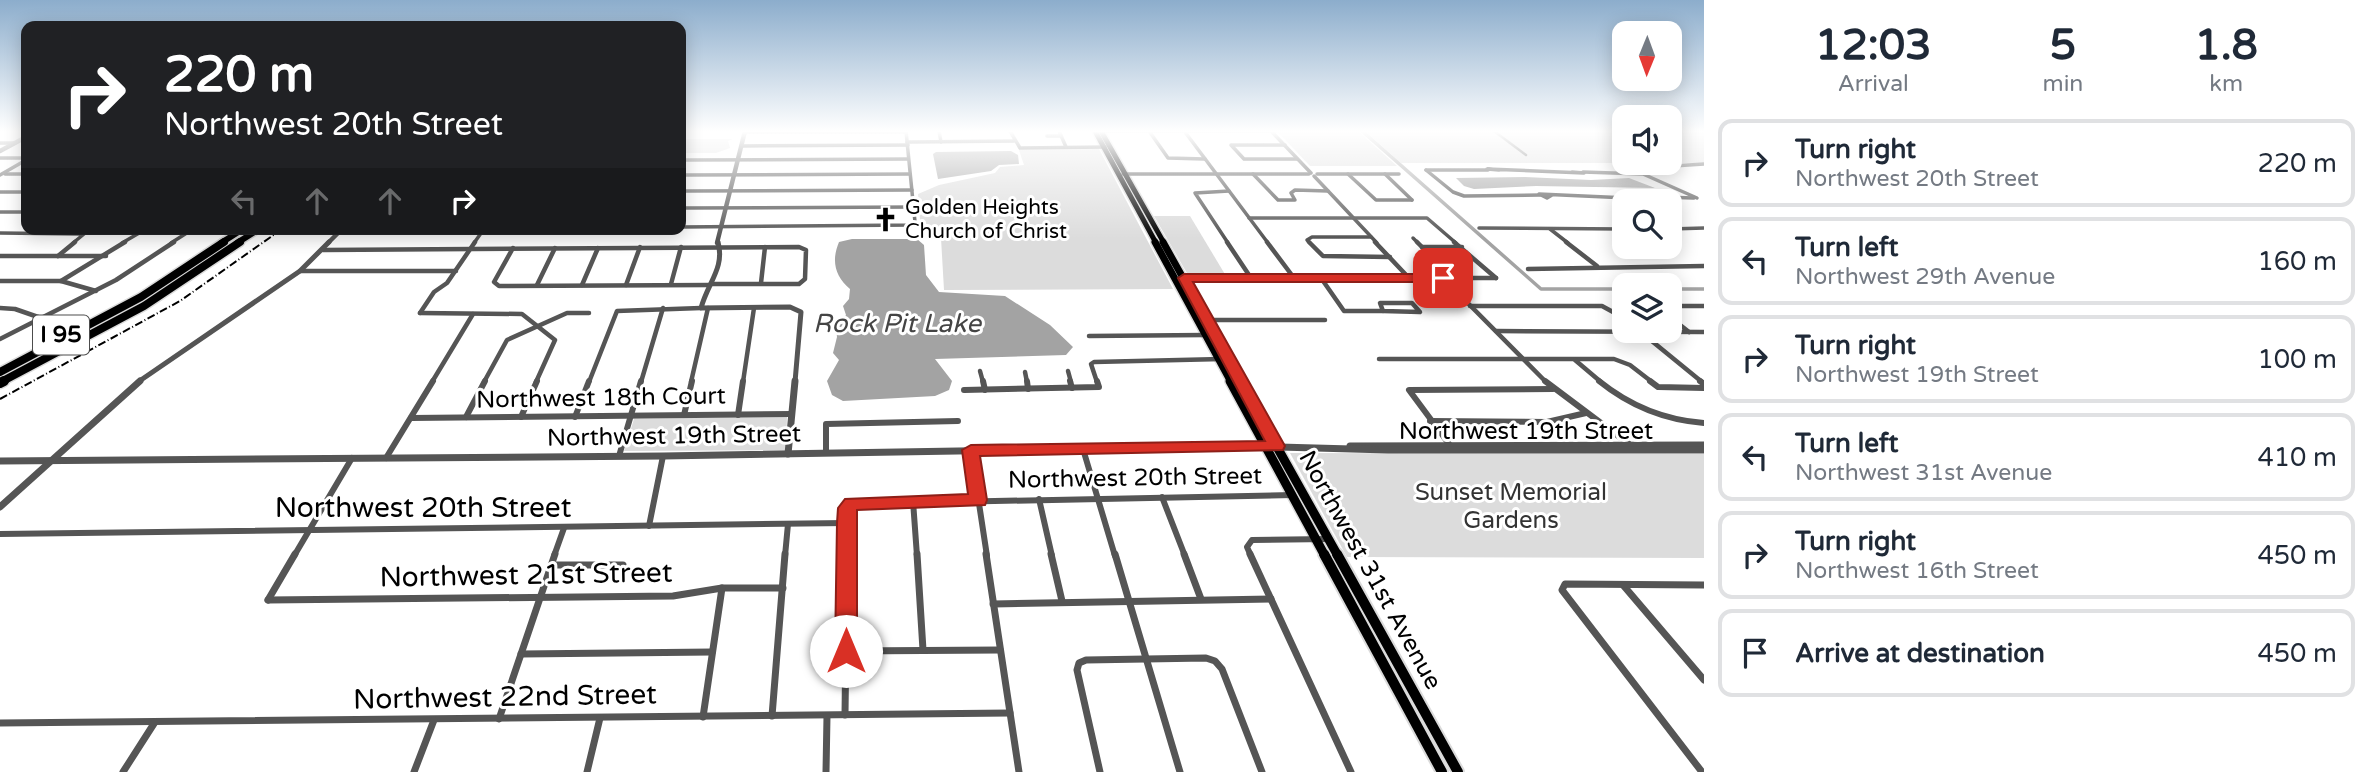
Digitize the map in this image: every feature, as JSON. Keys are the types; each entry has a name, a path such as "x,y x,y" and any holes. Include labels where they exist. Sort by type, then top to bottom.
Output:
{"highway":[{"name":"I 95","path":"0,366 120,302 228,235"},
{"path":"0,372 134,300 234,235"},
{"path":"191,277 243,235"},
{"name":"I 95","path":"0,383 101,330 191,277 250,235"},
{"path":"0,378 122,313 228,246"}],"main road":[{"name":"Northwest 31st Avenue","path":"1118,167 1184,278 1202,320 1205,335 1442,772"},
{"name":"Northwest 31st Avenue","path":"1122,174 1173,273 1228,359 1458,772"},
{"path":"1173,273 1184,278"}],"street":[{"path":"701,308 722,251 719,247 721,227 736,167"},
{"path":"686,227 915,224 909,167"},
{"path":"1210,167 1294,278"},
{"path":"1306,167 1409,278"},
{"path":"1612,170 1583,172 1426,170 1453,192 1464,197 1542,193 1612,197"},
{"path":"1,175 21,174"},
{"path":"686,175 910,174"},
{"path":"1122,174 1399,174"},
{"path":"1253,174 1274,199 1295,200 1291,193 1295,190 1328,191"},
{"path":"1348,174 1376,200 1412,200 1385,174"},
{"path":"1655,175 1697,198 1682,198"},
{"path":"686,191 912,190"},
{"path":"1229,191 1195,193 1251,278"},
{"path":"0,192 21,192"},
{"path":"1682,198 1688,196 1687,192"},
{"path":"686,208 914,207"},
{"path":"0,212 21,212"},
{"path":"1184,278 1496,278 1432,220 1249,218"},
{"path":"1479,228 1612,229"},
{"path":"1550,229 1597,266"},
{"path":"1682,229 1704,229"},
{"path":"0,233 21,233"},
{"path":"58,256 83,235"},
{"path":"61,281 137,235"},
{"path":"0,339 96,291 184,235"},
{"path":"0,507 140,380 300,271 337,235"},
{"path":"420,313 434,292 447,283 480,235"},
{"path":"1371,237 1308,238 1323,256 1390,257"},
{"path":"1413,238 1431,256"},
{"path":"323,250 513,248 598,248 640,247 804,248 803,282 671,285 496,284 494,282 513,248"},
{"path":"626,285 640,247"},
{"path":"671,285 681,247"},
{"path":"761,283 765,247"},
{"path":"1422,247 1462,247"},
{"path":"537,285 555,248"},
{"path":"582,285 598,248"},
{"path":"0,256 106,256"},
{"path":"1528,269 1704,266"},
{"path":"300,271 456,271"},
{"path":"1321,278 1344,311 1420,312 1412,303 1380,303 1383,311"},
{"path":"1443,278 1553,389 1629,444"},
{"path":"0,281 61,281 96,291"},
{"path":"1470,306 1612,310"},
{"path":"1682,306 1704,306"},
{"path":"0,308 15,309 42,318"},
{"path":"619,456 663,308"},
{"path":"684,415 708,308"},
{"path":"738,415 754,308"},
{"path":"575,416 613,316 622,309 798,309 801,312 788,454"},
{"path":"420,313 523,314 540,325 555,340 521,417"},
{"path":"466,417 507,340 569,313 589,313"},
{"path":"386,458 473,314"},
{"path":"1202,320 1325,320"},
{"path":"1682,326 1689,332"},
{"path":"1496,331 1612,331"},
{"path":"1682,332 1704,332"},
{"path":"1089,336 1205,335"},
{"path":"1654,343 1704,386"},
{"path":"964,390 1099,387 1091,364 1094,362 1228,359"},
{"path":"1379,359 1623,361 1658,387 1704,386"},
{"path":"1574,359 1622,399 1671,418 1701,423"},
{"path":"980,371 985,390"},
{"path":"1068,371 1072,388"},
{"path":"1025,372 1028,389"},
{"path":"1452,448 1409,390 1553,389"},
{"path":"1430,421 1547,422 1586,413"},
{"name":"Northwest 18th Court","path":"411,418 792,414"},
{"path":"826,453 826,424 958,421"},
{"name":"Northwest 19th Street","path":"0,460 663,456 1266,446 1348,447 1362,450 1629,444 1704,448"},
{"name":"Northwest 19th Street","path":"1452,448 1704,448"},
{"path":"1083,449 1180,772"},
{"path":"971,450 1019,772"},
{"path":"649,526 663,456"},
{"path":"309,529 352,458"},
{"name":"Northwest 20th Street","path":"0,534 847,523 848,508 852,504 1293,495"},
{"path":"1162,497 1201,600"},
{"path":"1039,499 1062,601"},
{"path":"913,501 923,650"},
{"path":"845,715 847,523"},
{"path":"772,716 788,524"},
{"path":"499,719 564,528"},
{"name":"Northwest 21st Street","path":"309,529 268,600 673,596 722,588 783,588"},
{"path":"1329,539 1248,542 1271,599 1352,772"},
{"path":"551,565 623,565"},
{"path":"1702,772 1562,590 1565,584 1704,585"},
{"path":"1623,584 1704,680"},
{"path":"703,717 722,588"},
{"path":"993,604 1271,599"},
{"path":"846,651 1000,650"},
{"path":"521,654 712,652"},
{"path":"1100,772 1077,670 1079,663 1086,660 1206,658 1215,661 1222,669 1262,772"},
{"name":"Northwest 22nd Street","path":"0,723 1010,713"},
{"path":"826,772 827,716"},
{"path":"587,772 600,718"},
{"path":"414,772 435,720"},
{"path":"123,772 155,723"}],"green space":[{"path":"1000,167 1109,167 1173,289 944,290 941,238 921,232 918,194 939,185 995,173"},
{"path":"1154,216 1190,216 1226,276 1188,275"},
{"path":"787,416 786,450 624,451 634,419"},
{"name":"Sunset Memorial Gardens","path":"1290,453 1704,454 1704,558 1347,557"}],"water":[{"path":"936,167 996,167 991,171 938,179"},
{"path":"1456,178 1591,180 1629,178 1655,188 1536,186 1474,189 1464,186"},
{"name":"Rock Pit Lake","path":"852,239 917,239 924,245 926,275 939,292 1005,296 1050,325 1073,347 1066,355 935,359 952,381 949,390 935,396 843,401 832,395 827,381 839,360 833,353 836,328 846,315 843,306 849,299 850,289 838,273 835,256 839,242"}],"waterway":[{"path":"1403,167 1541,289 1612,289"},
{"path":"1682,289 1704,289"}],"railway":[{"path":"0,399 180,301 274,235"}],"place":[{"name":"Golden Heights Church of Christ","path":"885,219"}],"route":[{"path":"846,651 847,523 848,508 852,504 978,500 971,450 1276,446 1184,278 1443,278"}]}
